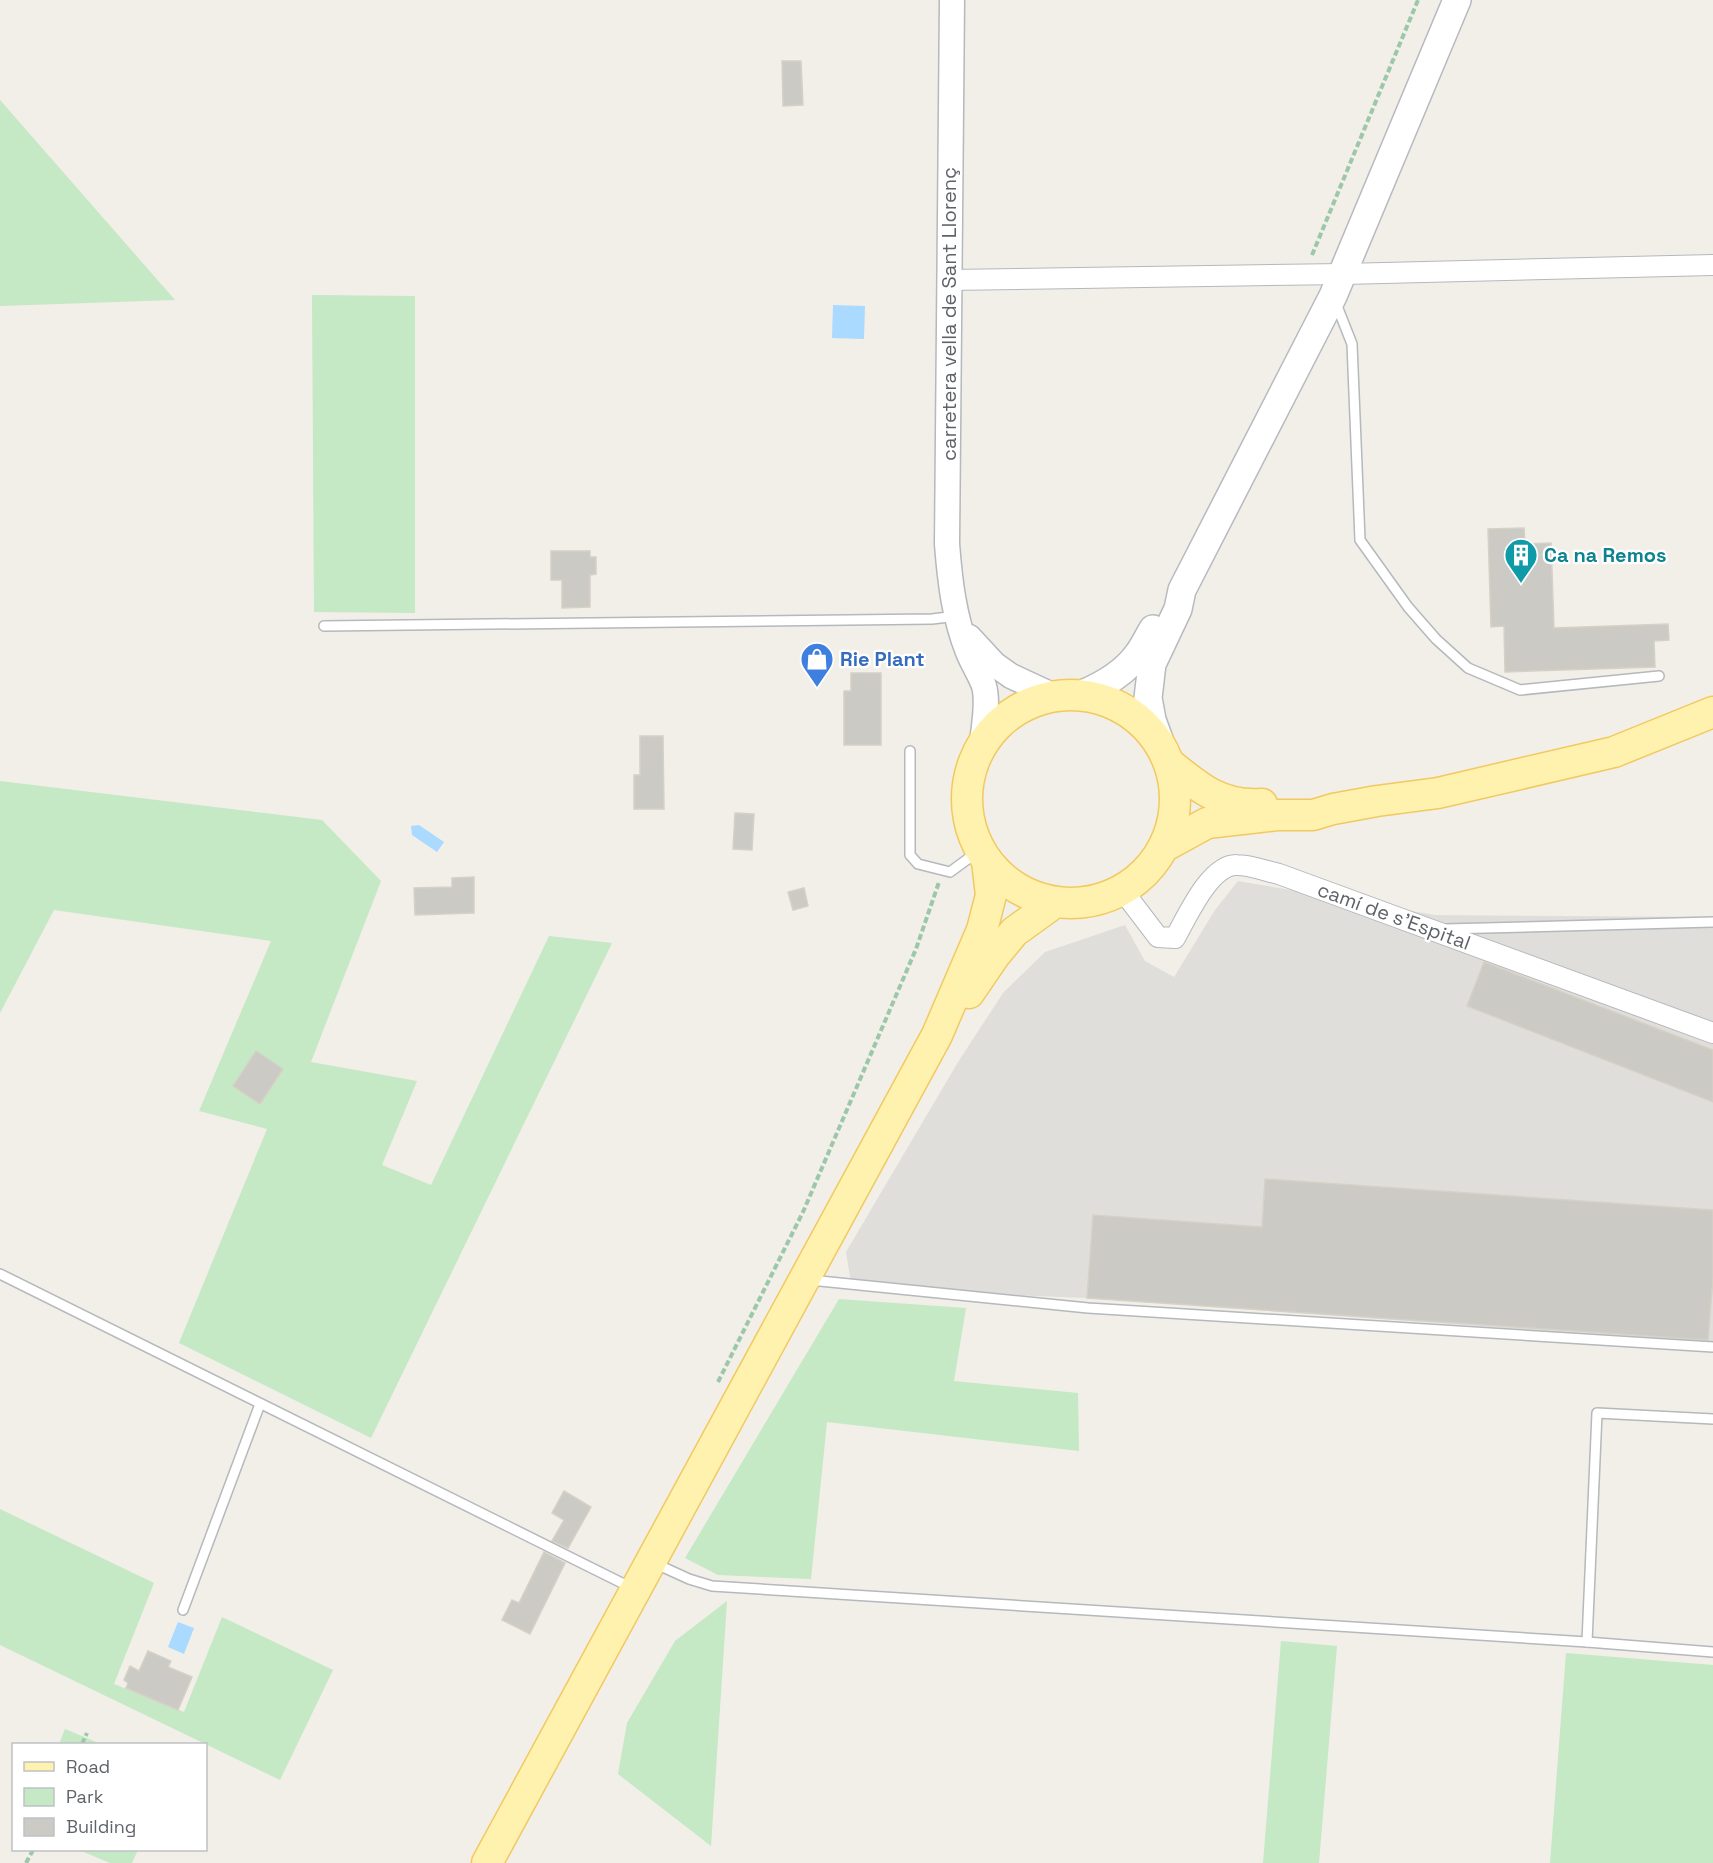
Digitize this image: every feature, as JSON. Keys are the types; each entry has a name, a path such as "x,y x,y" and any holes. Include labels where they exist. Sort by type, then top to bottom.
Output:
{"main road":[{"path":"983,856 1016,889 1041,900 1075,904 1123,891 1144,874 1165,846 1175,813 1174,777 1152,720 1148,698 1152,664 1178,609 1182,590 1338,285 1457,0"},
{"path":"488,1863 937,1035 982,930 991,895 983,856 975,840 966,802 974,762 982,745 1000,722 1034,701 1101,687 1112,679 1138,655 1169,602 1182,590"},
{"path":"1067,695 1128,711 1199,788 1224,800 1255,805 1313,804 1333,809"},
{"path":"1165,846 1207,823 1277,815 1313,814 1438,793 1614,752 1713,712"},
{"path":"937,1035 950,1022 1004,943 1014,932 1054,903"}],"street":[{"name":"carretera vella de Sant Llorenç","path":"952,0 947,544 951,593 958,621 968,653 984,686 982,745"},
{"path":"949,280 1303,275 1338,285 1713,265"},
{"path":"958,621 994,664 1011,676 1067,695"},
{"name":"camí de s'Espital","path":"1123,891 1158,937 1175,938 1207,884 1221,869 1236,864 1279,874 1713,1034"}],"lane":[{"path":"1338,285 1352,344 1360,540 1408,607 1436,639 1468,668 1520,690 1659,676"},
{"path":"324,626 932,619 958,621"},
{"path":"910,751 910,855 918,864 950,872 983,856"},
{"path":"1427,929 1713,922"},
{"path":"0,1274 636,1590"},
{"path":"804,1280 1088,1308 1713,1347"},
{"path":"183,1610 260,1404"},
{"path":"1587,1642 1597,1413 1713,1419"},
{"path":"652,1562 689,1579 712,1586 1713,1652"}],"path":[{"path":"1303,275 1418,0"},
{"path":"716,1386 803,1212 916,949 943,871"},
{"path":"82,1743 87,1733"}],"shaded area":[{"path":"1238,881 1435,915 1713,917 1713,1343 1087,1298 852,1289 846,1252 958,1062 1003,993 1045,952 1125,925 1145,961 1174,977 1215,910"}],"green space":[{"path":"0,100 175,300 0,306"},
{"path":"312,295 415,296 415,613 314,612"},
{"path":"0,781 322,820 381,881 311,1062 417,1081 382,1165 431,1185 549,936 612,943 371,1438 179,1343 267,1129 199,1111 271,941 54,910 0,1013"},
{"path":"839,1299 966,1308 954,1381 1078,1393 1079,1451 827,1422 811,1579 718,1575 685,1558"},
{"path":"0,1509 154,1583 114,1684 184,1712 222,1617 333,1670 280,1780 0,1645"},
{"path":"727,1601 711,1846 618,1774 627,1723 675,1641"},
{"path":"1281,1641 1337,1646 1319,1863 1263,1863"},
{"path":"1566,1653 1713,1665 1713,1863 1550,1863"},
{"path":"65,1729 99,1743 59,1743"},
{"path":"81,1851 138,1851 132,1863 110,1863"}],"water":[{"path":"833,305 865,306 864,339 832,338"},
{"path":"419,825 444,842 437,852 412,835 411,826"},
{"path":"178,1622 194,1628 184,1654 168,1647"}],"building":[{"path":"782,61 801,61 803,105 783,106"},
{"name":"Ca na Remos","path":"1524,528 1525,544 1551,543 1554,628 1668,624 1669,640 1654,641 1655,667 1505,672 1504,626 1491,627 1488,529"},
{"path":"551,551 590,551 590,557 596,557 596,574 590,575 590,607 562,608 562,580 551,580"},
{"path":"851,673 881,673 881,745 844,745 844,691 851,691"},
{"path":"640,736 663,736 664,809 634,809 634,775 640,775"},
{"path":"735,813 754,814 752,850 733,849"},
{"path":"474,877 474,913 415,915 414,888 452,887 452,878"},
{"path":"804,888 808,906 793,910 788,892"},
{"path":"1484,962 1713,1050 1713,1102 1467,1006"},
{"path":"256,1051 283,1069 260,1104 233,1086"},
{"path":"1265,1179 1713,1210 1713,1278 1708,1340 1087,1298 1093,1215 1262,1227"},
{"path":"564,1491 591,1507 568,1548 552,1541 564,1520 552,1513"},
{"path":"544,1552 565,1563 530,1634 502,1620 512,1600 519,1603"},
{"path":"148,1651 171,1661 168,1667 192,1677 178,1710 126,1688 128,1683 124,1680 130,1666 139,1671"}],"place":[{"name":"Ca na Remos","path":"1521,584"},
{"name":"Rie Plant","path":"817,688"}]}
